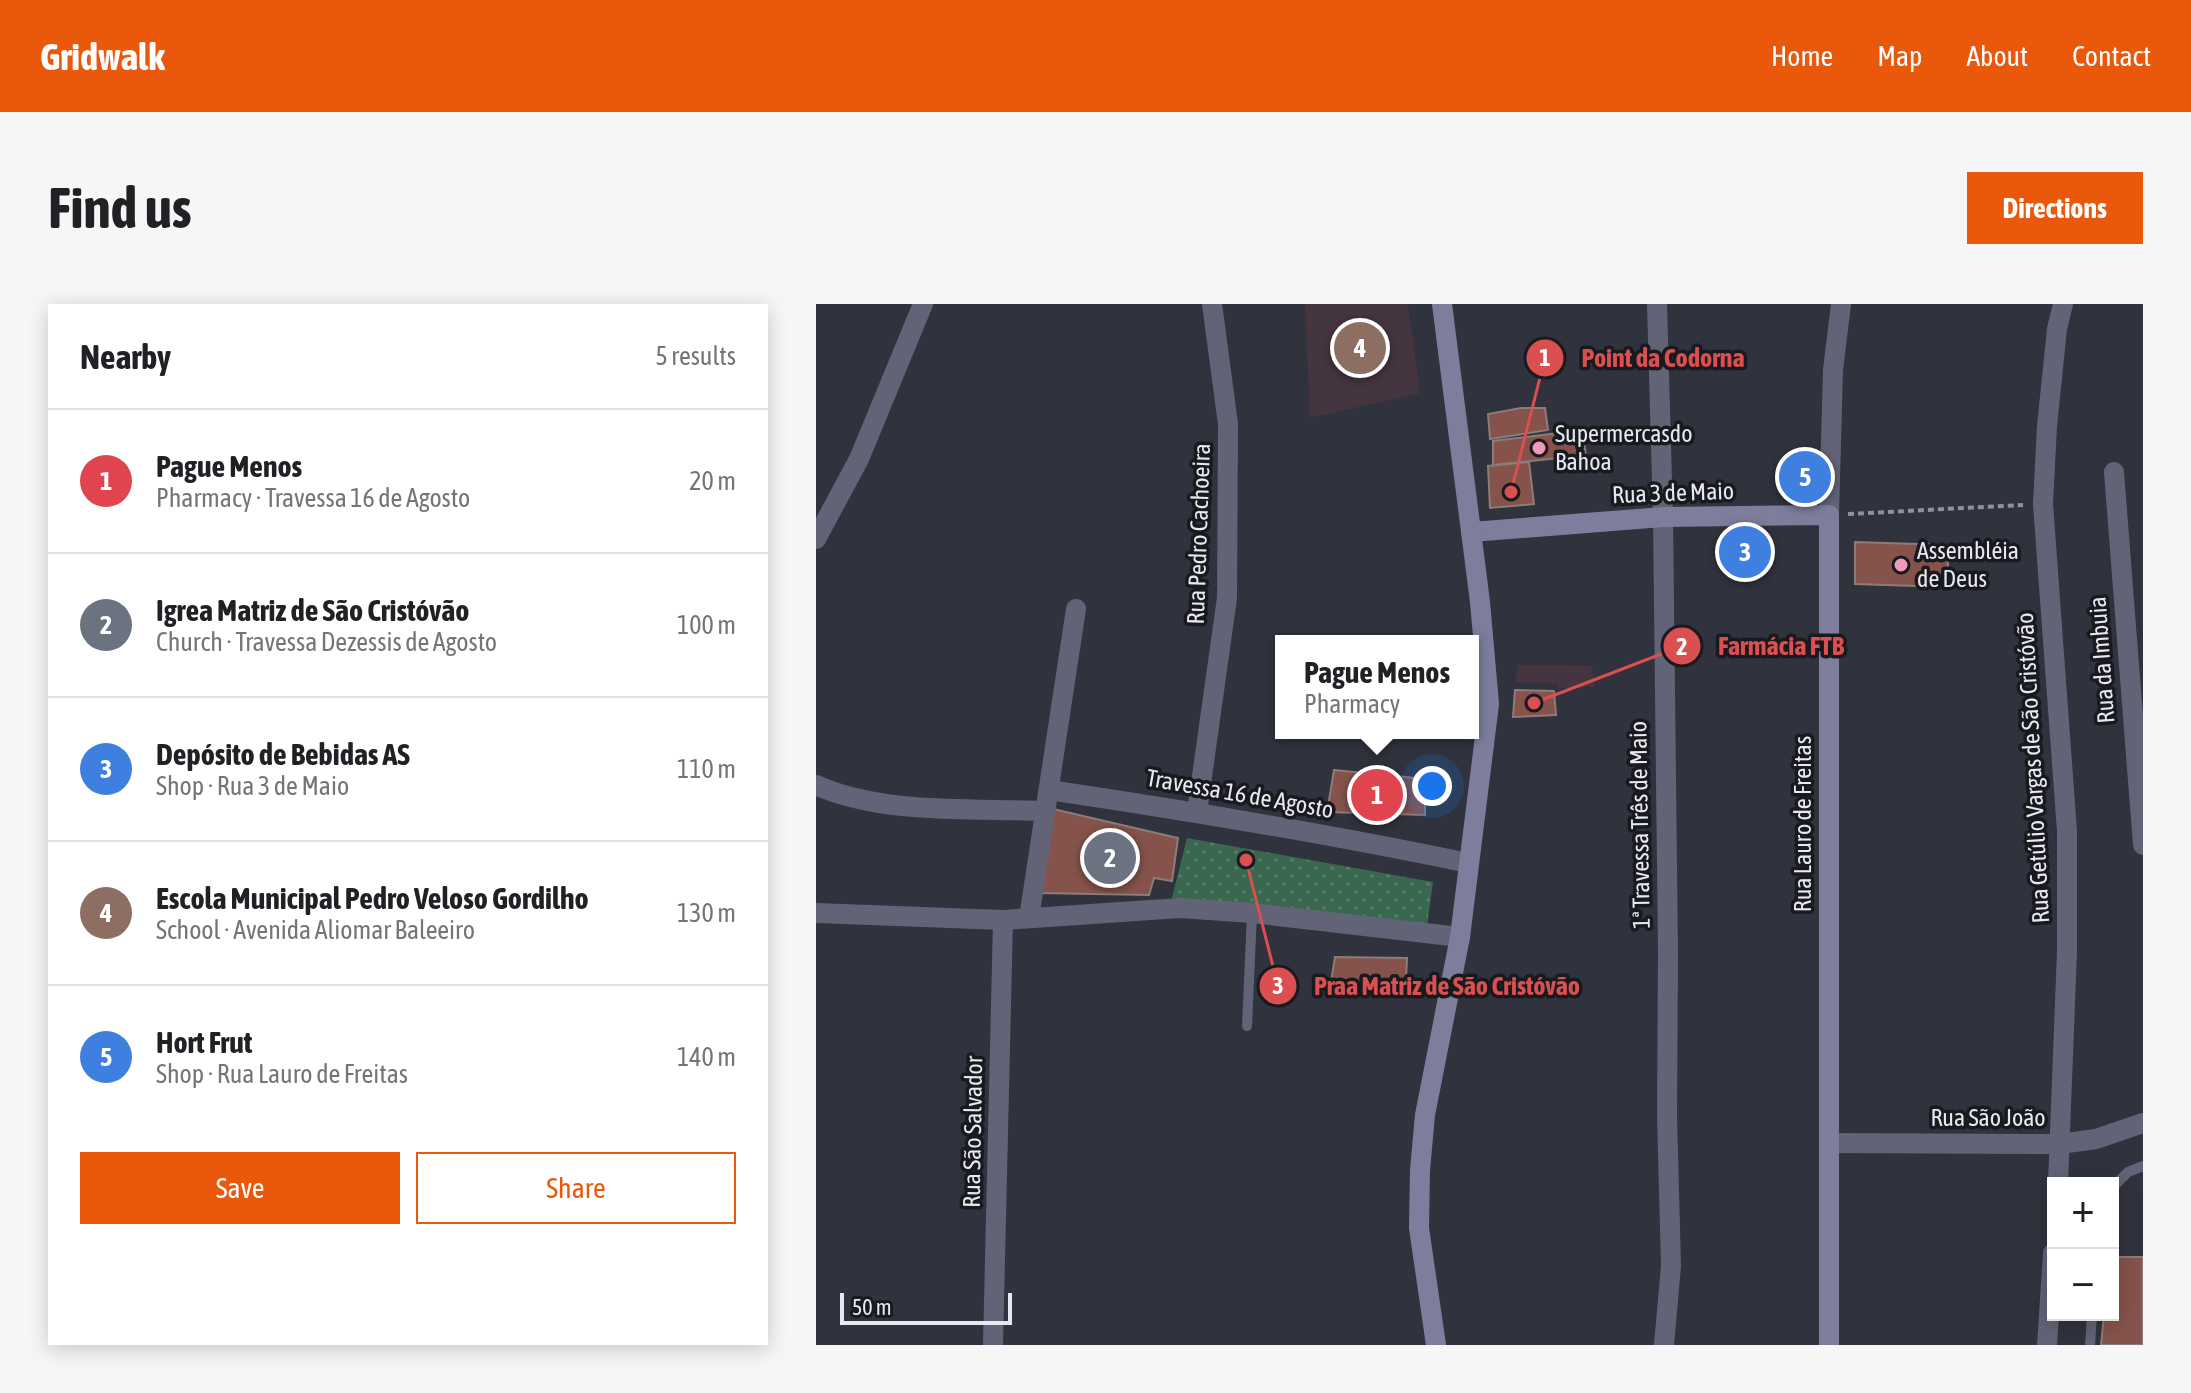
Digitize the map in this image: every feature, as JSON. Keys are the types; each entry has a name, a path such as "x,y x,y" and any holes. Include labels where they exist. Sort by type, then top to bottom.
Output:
{"main road":[{"path":"1436,1345 1419,1228 1420,1170 1425,1115 1460,937 1489,704 1442,304"},
{"name":"Rua 3 de Maio","path":"1471,532 1663,517 1829,515"},
{"name":"Rua Lauro de Freitas","path":"1829,515 1829,1345"}],"street":[{"path":"818,530 859,459 923,304"},
{"name":"Rua Pedro Cachoeira","path":"1197,812 1227,598 1228,424 1212,304"},
{"name":"1ª Travessa Três de Maio","path":"1657,304 1663,517 1671,1266 1664,1345"},
{"name":"Rua Lauro de Freitas","path":"1829,515 1833,370 1841,304"},
{"name":"Rua Getúlio Vargas de São Cristóvão","path":"2058,1177 2067,952 2067,831 2043,504 2047,426 2057,329 2063,304"},
{"name":"Rua da Imbuia","path":"2114,472 2143,845"},
{"path":"1029,918 1076,609"},
{"path":"816,785 862,799 910,807 1044,811"},
{"name":"Travessa 16 de Agosto","path":"1049,790 1197,812 1468,863"},
{"path":"816,913 1003,920 1180,908 1252,913 1460,937"},
{"name":"Rua São Salvador","path":"993,1345 1003,920"},
{"name":"Rua São João","path":"1830,1143 2060,1144 2096,1139 2143,1123"},
{"path":"2047,1345 2049,1321"}],"lane":[{"path":"1247,1026 1252,913"},
{"path":"2119,1181 2128,1172 2143,1166"},
{"path":"2090,1345 2092,1321"}],"path":[{"path":"1829,515 2043,504"}],"shaded area":[{"path":"1305,304 1408,304 1420,393 1310,418"},
{"path":"1794,456 1816,457 1816,502 1792,497"},
{"path":"1517,665 1592,666 1594,687 1558,688 1557,683 1516,682"}],"green space":[{"path":"1187,838 1433,882 1427,926 1172,898"}],"building":[{"path":"1521,408 1545,408 1548,430 1490,439 1488,414"},
{"name":"Supermercasdo Bahoa","path":"1582,430 1586,455 1493,465 1493,441"},
{"path":"1529,462 1534,504 1490,508 1488,466"},
{"path":"1732,533 1758,535 1760,569 1730,570"},
{"name":"Assembléia de Deus","path":"1855,542 1949,545 1947,587 1855,584"},
{"path":"1515,690 1554,691 1556,715 1513,717"},
{"path":"1334,770 1425,779 1425,815 1327,812"},
{"path":"1053,809 1178,838 1172,881 1154,878 1149,895 1039,893"},
{"path":"1335,957 1407,958 1406,980 1331,982"},
{"path":"2119,1257 2143,1257 2143,1345 2101,1345 2103,1321 2119,1321"}],"place":[{"name":"Escola Municipal Pedro Veloso Gordilho","path":"1360,348"},
{"name":"Supermercasdo Bahoa","path":"1539,448"},
{"name":"Hort Frut","path":"1805,477"},
{"name":"Point da Codorna","path":"1511,492"},
{"name":"Depósito de Bebidas AS","path":"1745,552"},
{"name":"Assembléia de Deus","path":"1901,565"},
{"name":"Farmácia FTB","path":"1534,703"},
{"name":"Pague Menos","path":"1377,795"},
{"name":"Igrea Matriz de São Cristóvão","path":"1110,858"},
{"name":"Praa Matriz de São Cristóvão","path":"1246,860"}]}
